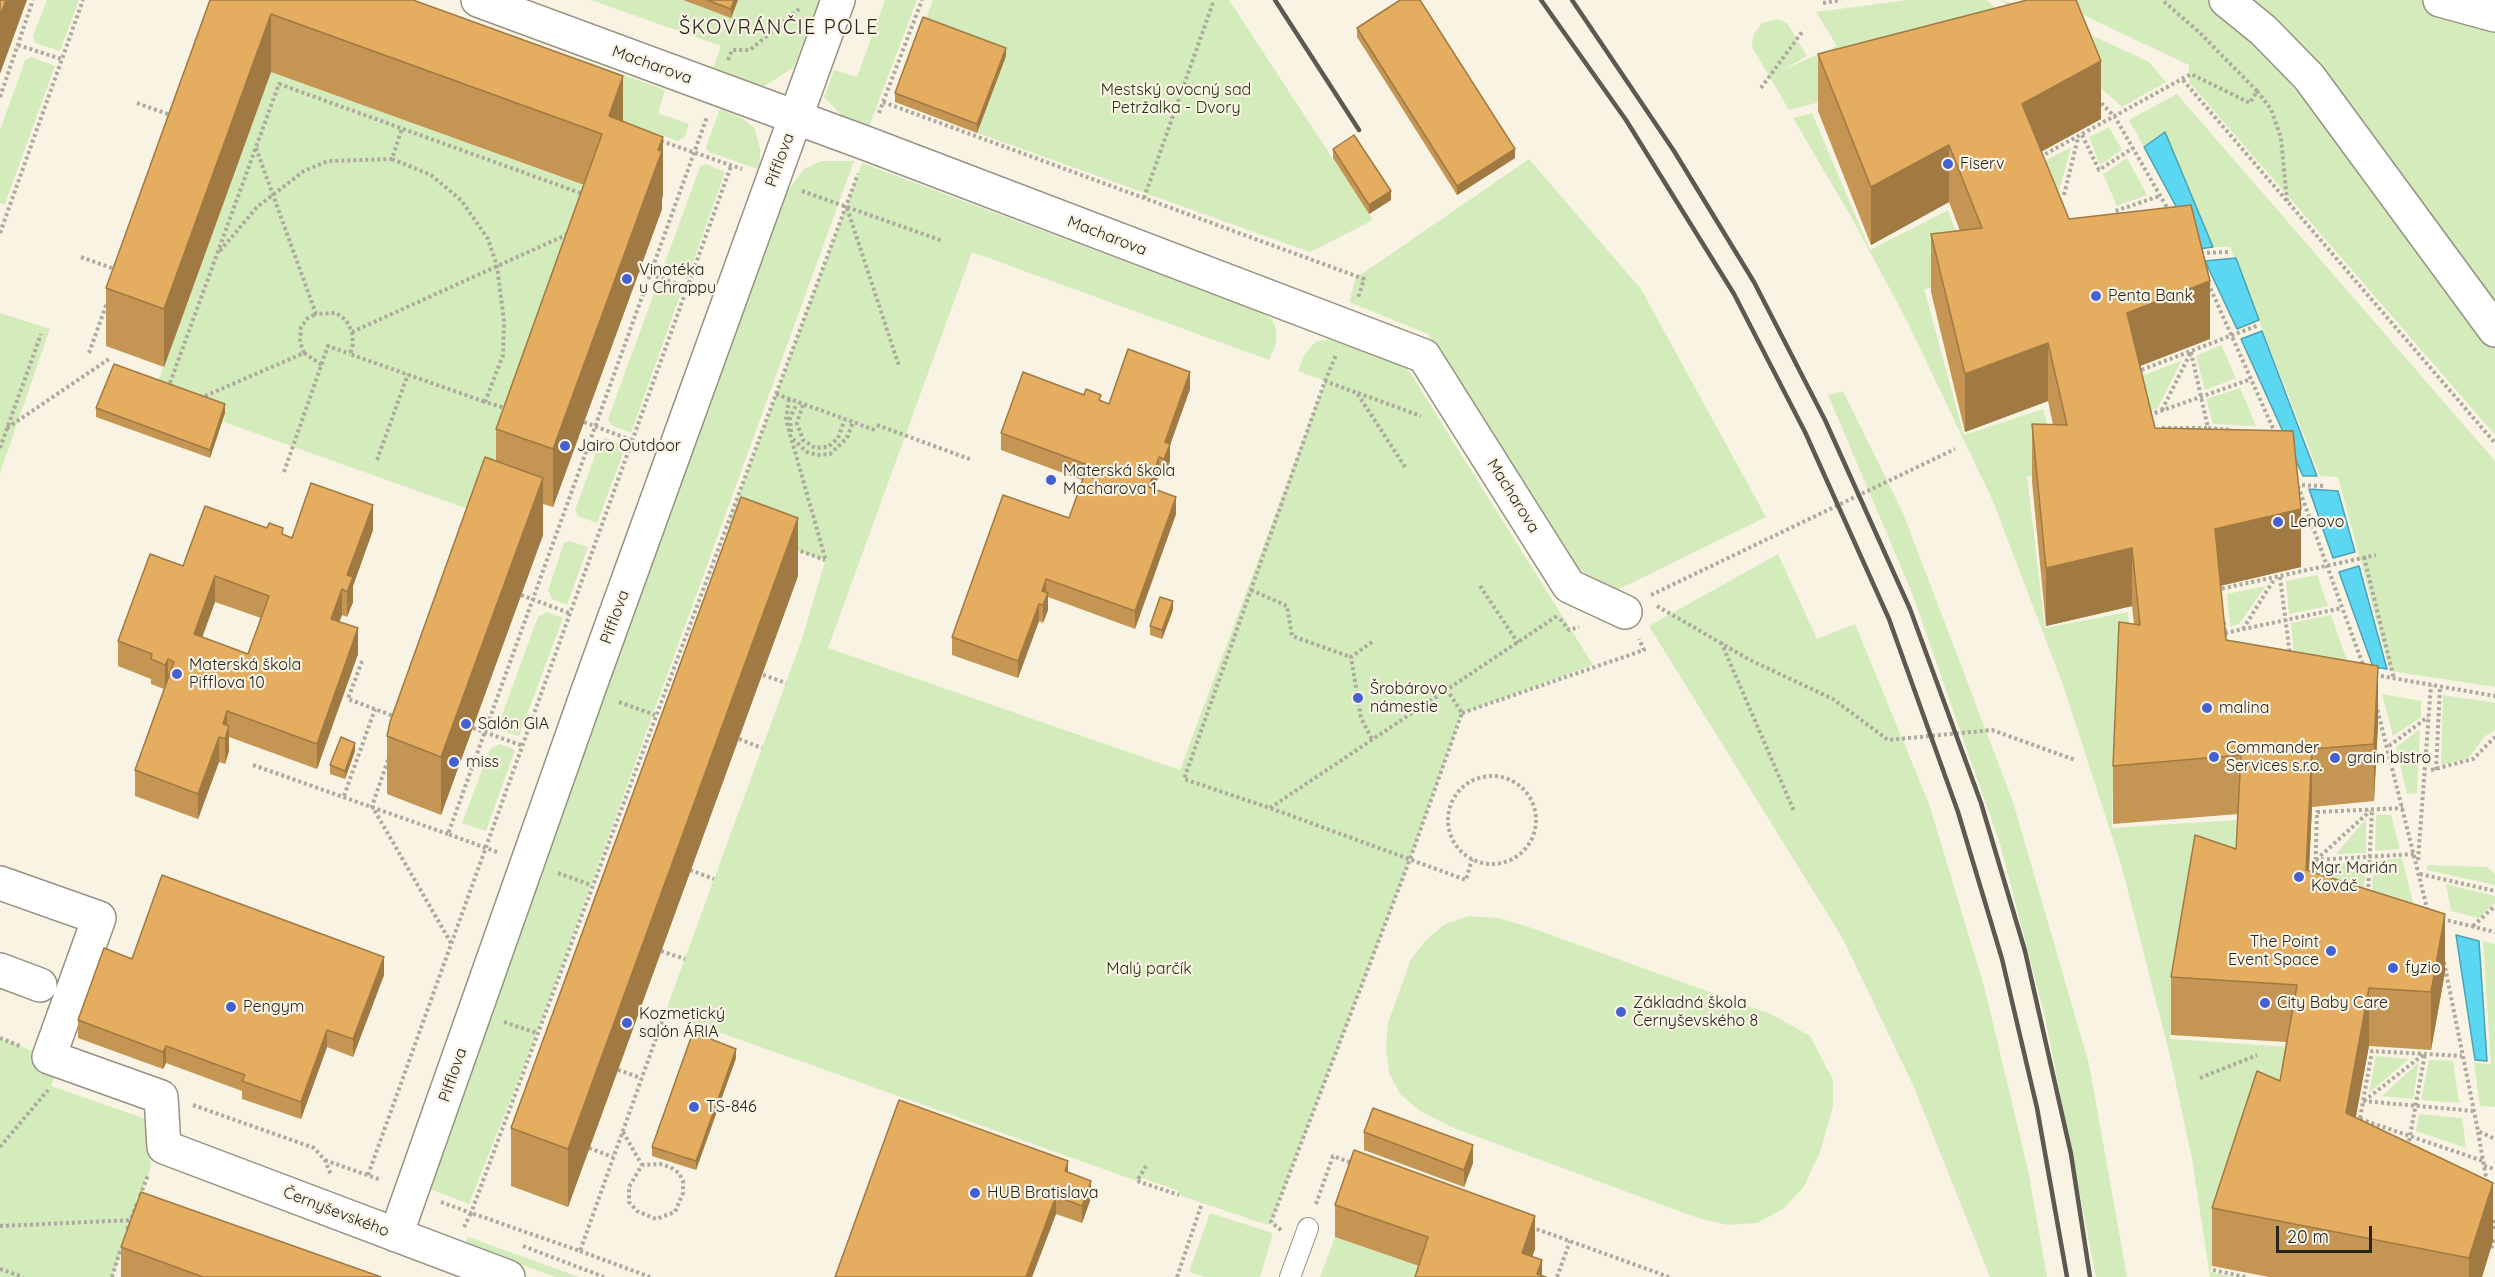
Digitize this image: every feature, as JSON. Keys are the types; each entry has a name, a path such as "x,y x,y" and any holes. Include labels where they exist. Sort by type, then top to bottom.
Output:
{"street":[{"name":"Macharova","path":"478,0 868,144 1424,356 1569,585 1630,607"},
{"name":"Pifflova","path":"396,1235 527,863 838,0"},
{"path":"2226,0 2263,30 2309,77 2495,330"},
{"path":"2440,0 2495,15"},
{"path":"0,883 99,918 49,1057 160,1098 164,1147"},
{"path":"0,970 40,985"},
{"name":"Černyševského","path":"164,1147 508,1277"}],"lane":[{"path":"1290,1277 1306,1233"}],"path":[{"path":"0,97 33,0"},
{"path":"0,233 83,0"},
{"path":"448,834 732,50 750,50 809,0"},
{"path":"456,1257 530,1051 922,0"},
{"path":"1144,198 1214,0"},
{"path":"1823,3 1841,0"},
{"path":"2162,0 2258,91 2271,109 2281,138 2287,180 2287,202"},
{"path":"1761,88 1802,33"},
{"path":"18,45 62,59"},
{"path":"2038,158 2191,74 2250,103 2258,91"},
{"path":"2183,80 2495,443"},
{"path":"170,383 279,84 594,197"},
{"path":"2090,93 2115,117 2171,215"},
{"path":"883,102 1364,279 1348,327 1325,381 1184,779 1466,880 1472,860"},
{"path":"137,103 181,119"},
{"path":"170,127 178,105"},
{"path":"392,159 402,128"},
{"path":"2081,136 2099,170 2133,148"},
{"path":"2064,195 2081,136"},
{"path":"650,137 943,241"},
{"path":"256,148 316,314"},
{"path":"217,253 257,207 304,171 328,161 392,159 431,175 461,200 488,239 497,266 504,321 503,355 485,402"},
{"path":"368,1175 731,166"},
{"path":"2119,221 2115,211 2160,196"},
{"path":"846,207 899,366"},
{"path":"0,211 8,213"},
{"path":"352,332 572,232"},
{"path":"2193,253 2229,252"},
{"path":"81,257 125,273"},
{"path":"115,281 123,259"},
{"path":"639,270 686,287"},
{"path":"2206,279 2280,444"},
{"path":"89,353 111,291"},
{"path":"322,365 312,361 304,353 300,342 301,327 308,318 316,314 336,313 346,320 352,332 353,344 350,354"},
{"path":"2132,373 2259,326"},
{"path":"0,448 41,334"},
{"path":"284,472 328,346 513,411"},
{"path":"2191,352 2211,439"},
{"path":"2162,411 2191,352"},
{"path":"205,396 304,353"},
{"path":"7,428 109,359"},
{"path":"377,460 408,374"},
{"path":"2144,417 2251,380"},
{"path":"1325,381 1357,393 1405,467"},
{"path":"776,394 853,422 876,427 972,460"},
{"path":"789,399 786,420 826,561 793,548"},
{"path":"797,402 790,418 790,429 794,440 807,452 823,455 838,448 853,422"},
{"path":"803,405 797,423 803,440 815,448 828,447 838,438 845,419"},
{"path":"584,422 631,440"},
{"path":"2156,428 2208,428 2242,431"},
{"path":"2264,432 2275,433"},
{"path":"1630,607 1955,449"},
{"path":"2293,475 2366,674 2495,696"},
{"path":"2287,485 2324,486"},
{"path":"728,524 738,528"},
{"path":"2221,600 2220,589 2376,555"},
{"path":"2364,557 2394,679"},
{"path":"2278,577 2290,660 2279,658"},
{"path":"2243,629 2278,577"},
{"path":"1480,586 1518,643"},
{"path":"1251,591 1287,606 1292,636 1352,657"},
{"path":"521,595 569,613"},
{"path":"1630,607 1660,606 1750,660 1833,699 1888,741 1992,730 2075,760"},
{"path":"1462,713 1644,650 1630,607"},
{"path":"2225,633 2342,608"},
{"path":"2221,647 2227,648 2223,611"},
{"path":"1270,808 1557,616"},
{"path":"682,642 690,645"},
{"path":"1352,657 1372,642"},
{"path":"1720,642 1794,811"},
{"path":"1352,657 1361,718 1372,741"},
{"path":"362,661 348,699 403,719"},
{"path":"763,675 786,683"},
{"path":"2417,867 2430,685"},
{"path":"2440,687 2434,770 2473,759 2495,737"},
{"path":"1448,690 1462,713"},
{"path":"2373,695 2389,746 2429,915 2419,912"},
{"path":"344,796 375,709"},
{"path":"1355,1164 1333,1156 1306,1233 1274,1228 1271,1222 1410,859 1462,713"},
{"path":"2370,715 2380,716"},
{"path":"2389,746 2428,717"},
{"path":"652,723 660,726"},
{"path":"473,728 521,745"},
{"path":"739,740 762,748"},
{"path":"391,752 372,806 451,943"},
{"path":"253,765 527,863"},
{"path":"1499,777 1512,781 1523,789 1531,800 1536,827 1531,840 1512,860 1492,864 1472,860 1461,851 1448,827 1453,800 1461,789 1479,779 1499,777"},
{"path":"2314,881 2317,812 2403,808"},
{"path":"2357,894 2368,897 2372,809"},
{"path":"2315,860 2372,809"},
{"path":"2315,860 2414,854"},
{"path":"603,855 611,858"},
{"path":"690,870 714,879"},
{"path":"2419,873 2495,891"},
{"path":"2473,926 2495,906"},
{"path":"2440,918 2495,932"},
{"path":"579,920 587,923"},
{"path":"661,951 685,959"},
{"path":"2442,957 2487,1185"},
{"path":"2434,964 2445,968"},
{"path":"580,1251 665,1013"},
{"path":"530,1051 539,1054"},
{"path":"2358,1128 2359,1109 2363,1101 2372,1051 2462,1056"},
{"path":"2363,1101 2425,1054"},
{"path":"2406,1158 2425,1054"},
{"path":"2200,1078 2257,1055"},
{"path":"0,1147 51,1086 61,1062"},
{"path":"618,1070 641,1078"},
{"path":"2363,1101 2474,1111"},
{"path":"192,1104 314,1148 324,1160 650,1277"},
{"path":"506,1116 515,1119"},
{"path":"2360,1119 2495,1169"},
{"path":"2478,1131 2495,1139"},
{"path":"622,1132 642,1165"},
{"path":"112,1277 130,1220 151,1166 164,1147"},
{"path":"589,1148 613,1157"},
{"path":"660,1164 679,1173 683,1181 683,1193 675,1212 656,1219 637,1211 629,1202 629,1187 642,1165 660,1164"},
{"path":"1146,1166 1137,1180 1179,1195"},
{"path":"1177,1277 1202,1203"},
{"path":"2495,1215 2491,1214 2495,1232"},
{"path":"0,1226 142,1221"},
{"path":"1529,1226 1669,1277"},
{"path":"2484,1232 2495,1238 2491,1248"},
{"path":"1557,1277 1570,1241"},
{"path":"0,1269 22,1277"},
{"path":"2213,1270 2246,1277"}],"green space":[{"path":"47,0 79,0 60,51 35,43 33,36"},
{"path":"591,0 683,0 731,17 738,0 820,0 794,67 765,86 712,72 721,46"},
{"path":"885,0 917,0 869,127 847,121 824,97 834,70 857,77"},
{"name":"Mestský ovocný sad Petržalka - Dvory","path":"933,0 1229,0 1373,220 1310,252 977,133 1005,56 923,26"},
{"path":"1907,0 1987,0 2034,46 1789,110 1752,47 1753,36 1762,23 1777,19 1787,23 1807,56 1783,70 1837,46 1816,12"},
{"path":"2001,0 2042,12 2149,62 2166,82 2122,107"},
{"path":"2051,0 2495,0 2495,435 2189,82 2189,65"},
{"path":"31,57 55,66 5,204 0,203 0,130 25,61"},
{"path":"577,58 665,90 658,113 689,124 684,138 678,141 562,99"},
{"path":"271,72 602,192 485,515 224,422 225,413 156,387"},
{"path":"2177,94 2495,461 2495,687 2390,671 2338,477 2320,476 2230,247 2213,247 2165,133 2144,147 2129,120"},
{"path":"720,109 742,118 755,129 760,149 760,170 709,152 706,147"},
{"path":"1812,113 1870,250 1948,210 1976,283 1924,289 1964,435 2043,409 2061,478 2027,476 2045,628 2128,612 2134,678 2116,675 2112,828 2236,820 2233,900 2193,886 2170,1039 2290,1047 2276,1131 2256,1122 2210,1272 2233,1277 2210,1277 2192,1159 2170,1056 2121,864 2063,685 1992,499 1906,319 1850,215 1793,118"},
{"path":"2109,127 2122,150 2100,165 2089,137"},
{"path":"2071,147 2058,195 2035,166"},
{"path":"2127,158 2147,195 2117,206 2103,174"},
{"path":"1529,159 1641,289 1766,517 1617,590 1562,561 1428,334 1349,302 1356,278"},
{"path":"822,161 854,161 537,1033 469,1204 425,1187 775,208 804,169"},
{"name":"Šrobárovo námestie","path":"862,163 1262,313 1272,319 1276,329 1276,343 1269,360 972,252 828,648 1180,770 1325,381 1298,371 1305,354 1315,342 1328,339 1404,366 1409,371 1593,665 1462,713 1410,859 1271,1222 1267,1225 1179,1195 1179,1191 1140,1177 1137,1181 665,1013 802,639 825,561 728,524"},
{"path":"706,164 725,172 687,279 666,272 664,265 700,167"},
{"path":"661,285 681,293 631,433 611,425 608,419 656,288"},
{"path":"0,313 50,329 0,473"},
{"path":"2221,345 2236,378 2205,390 2196,356"},
{"path":"2181,361 2158,408 2147,412 2139,377"},
{"path":"2240,388 2256,426 2213,424 2206,399"},
{"path":"1843,391 1903,513 2013,802 2089,1064 2127,1277 2096,1277 2045,1017 2000,844 1912,593 1828,395"},
{"path":"605,438 626,446 597,523 578,516 575,510 600,442"},
{"path":"569,541 588,547 567,605 552,599 548,590 564,543"},
{"path":"1778,554 1817,639 1855,624 1929,804 1984,986 2028,1170 2047,1277 1990,1277 1913,1085 1843,939 1649,626"},
{"path":"2317,575 2328,606 2289,614 2286,581"},
{"path":"2266,586 2239,624 2230,627 2227,594"},
{"path":"547,612 563,618 519,736 503,731 499,723 538,617"},
{"path":"2331,615 2348,663 2294,655 2291,623"},
{"path":"2382,694 2421,701 2421,717 2393,736"},
{"path":"2443,695 2495,703 2495,730 2485,736 2469,758 2441,765"},
{"path":"2420,729 2417,793 2407,794 2396,747"},
{"path":"500,744 515,750 486,831 462,823 490,749"},
{"path":"2376,815 2391,815 2400,849 2375,851"},
{"path":"2366,819 2366,853 2336,854"},
{"path":"2402,858 2414,906 2372,893 2374,861"},
{"path":"2366,862 2364,890 2323,878 2323,865"},
{"path":"2427,865 2487,867 2495,874 2495,885 2427,870"},
{"path":"2446,884 2495,896 2495,903 2479,918 2451,911"},
{"path":"1468,916 1498,918 1526,926 1771,1014 1810,1036 1833,1080 1833,1107 1820,1152 1803,1188 1783,1209 1757,1223 1728,1225 1698,1218 1451,1127 1420,1111 1400,1094 1389,1073 1386,1049 1388,1023 1411,959 1426,940 1445,924"},
{"path":"2483,941 2495,944 2495,1107 2480,1106 2474,1063 2491,1064"},
{"path":"0,1038 61,1062 51,1086 146,1119 151,1166 112,1277 0,1277"},
{"path":"2376,1056 2409,1059 2369,1093"},
{"path":"2429,1060 2453,1061 2459,1103 2421,1100"},
{"path":"2419,1062 2413,1099 2382,1096"},
{"path":"2419,1114 2462,1118 2466,1148 2416,1131"},
{"path":"1210,1213 1273,1233 1260,1277 1205,1277 1189,1272"},
{"path":"468,1237 579,1277 556,1277 465,1245"},
{"path":"1335,1237 1428,1269 1426,1277 1320,1277"}],"water":[{"path":"2165,132 2213,247 2199,249 2144,147"},
{"path":"2236,258 2259,320 2237,329 2205,261"},
{"path":"2262,331 2317,476 2303,476 2241,339"},
{"path":"2309,489 2338,491 2355,552 2333,558"},
{"path":"2359,566 2387,669 2373,667 2339,572"},
{"path":"2456,935 2479,941 2487,1061 2475,1060"}],"building":[{"path":"0,0 6,0 0,16"},
{"path":"210,0 413,0 623,76 609,116 663,137 658,150 662,151 553,449 496,429 602,134 271,14 164,309 106,288"},
{"path":"707,0 734,0 731,9"},
{"path":"1400,0 1420,0 1515,149 1457,186 1357,28"},
{"path":"2027,0 2076,0 2101,61 2022,104 2069,219 2191,205 2210,281 2127,313 2155,428 2293,431 2301,509 2215,529 2226,640 2378,666 2374,744 2312,749 2306,870 2445,914 2431,992 2369,988 2346,1113 2493,1183 2469,1258 2212,1208 2257,1071 2280,1081 2297,985 2171,977 2195,835 2236,849 2241,755 2113,766 2119,622 2140,625 2132,548 2046,568 2032,424 2067,425 2048,343 1965,374 1931,234 1982,228 1949,145 1871,187 1818,54"},
{"path":"923,17 1006,48 977,124 895,93"},
{"path":"1354,135 1391,191 1369,205 1333,149"},
{"path":"1128,349 1190,372 1165,442 1170,444 1164,459 1159,457 1149,487 1176,497 1135,611 1046,579 1042,591 1048,593 1043,605 1039,604 1018,661 952,637 1003,495 1069,518 1088,465 1001,433 1023,372 1084,395 1086,389 1101,395 1099,400 1109,404"},
{"path":"114,364 225,404 210,450 96,408"},
{"path":"485,457 543,478 441,757 387,736 390,722"},
{"path":"311,483 373,505 347,575 353,577 347,592 342,589 331,619 358,628 317,744 227,711 223,724 229,726 225,739 219,737 198,794 135,770 174,662 168,659 165,665 151,659 152,654 118,641 150,554 183,566 205,506 267,528 269,523 283,528 282,534 292,538","holes":["215,576 269,596 248,654 194,634"]},
{"path":"741,497 798,518 568,1149 511,1128"},
{"path":"1160,597 1173,601 1162,630 1150,626"},
{"path":"341,737 355,743 345,771 330,765"},
{"name":"Pengym","path":"162,875 384,957 353,1039 327,1030 301,1102 242,1081 245,1075 166,1046 163,1052 78,1020 104,948 132,959"},
{"name":"TS-846","path":"693,1032 736,1049 696,1161 652,1147"},
{"name":"HUB Bratislava","path":"899,1100 1068,1161 1065,1171 1091,1181 1082,1206 1056,1196 1026,1277 835,1277"},
{"path":"1373,1108 1473,1145 1464,1170 1364,1132"},
{"path":"1354,1150 1535,1216 1522,1253 1542,1260 1537,1274 1546,1277 1415,1277 1428,1237 1335,1205"},
{"path":"141,1192 381,1277 203,1277 121,1247"}],"railway":[{"path":"1275,0 1359,130"},
{"path":"1541,0 1626,120 1734,294 1805,432 1889,619 1958,812 2002,959 2037,1108 2067,1277"},
{"path":"1572,0 1674,151 1754,282 1825,420 1910,609 1981,803 2025,951 2071,1154 2090,1277"}],"place":[{"name":"Fiserv","path":"1948,164"},
{"name":"Vinotéka u Chrappu","path":"627,279"},
{"name":"Penta Bank","path":"2096,296"},
{"name":"Jairo Outdoor","path":"565,446"},
{"name":"Materská škola Macharova 1","path":"1051,480"},
{"name":"Lenovo","path":"2278,522"},
{"name":"Materská škola Pifflova 10","path":"177,674"},
{"name":"Šrobárovo námestie","path":"1358,698"},
{"name":"malina","path":"2207,708"},
{"name":"Salón GIA","path":"466,724"},
{"name":"Commander Services s.r.o.","path":"2214,757"},
{"name":"grain bistro","path":"2335,758"},
{"name":"miss","path":"454,762"},
{"name":"Mgr. Marián Kováč","path":"2299,877"},
{"name":"The Point Event Space","path":"2331,951"},
{"name":"fyzio","path":"2393,968"},
{"name":"City Baby Care","path":"2265,1003"},
{"name":"Pengym","path":"231,1007"},
{"name":"Základná škola Černyševského 8","path":"1621,1012"},
{"name":"Kozmetický salón ÁRIA","path":"627,1023"},
{"name":"TS-846","path":"694,1107"},
{"name":"HUB Bratislava","path":"975,1193"}],"district":[{"name":"ŠKOVRÁNČIE POLE","path":"779,28"}],"park label":[{"name":"Malý parčík","path":"1149,969"}]}
